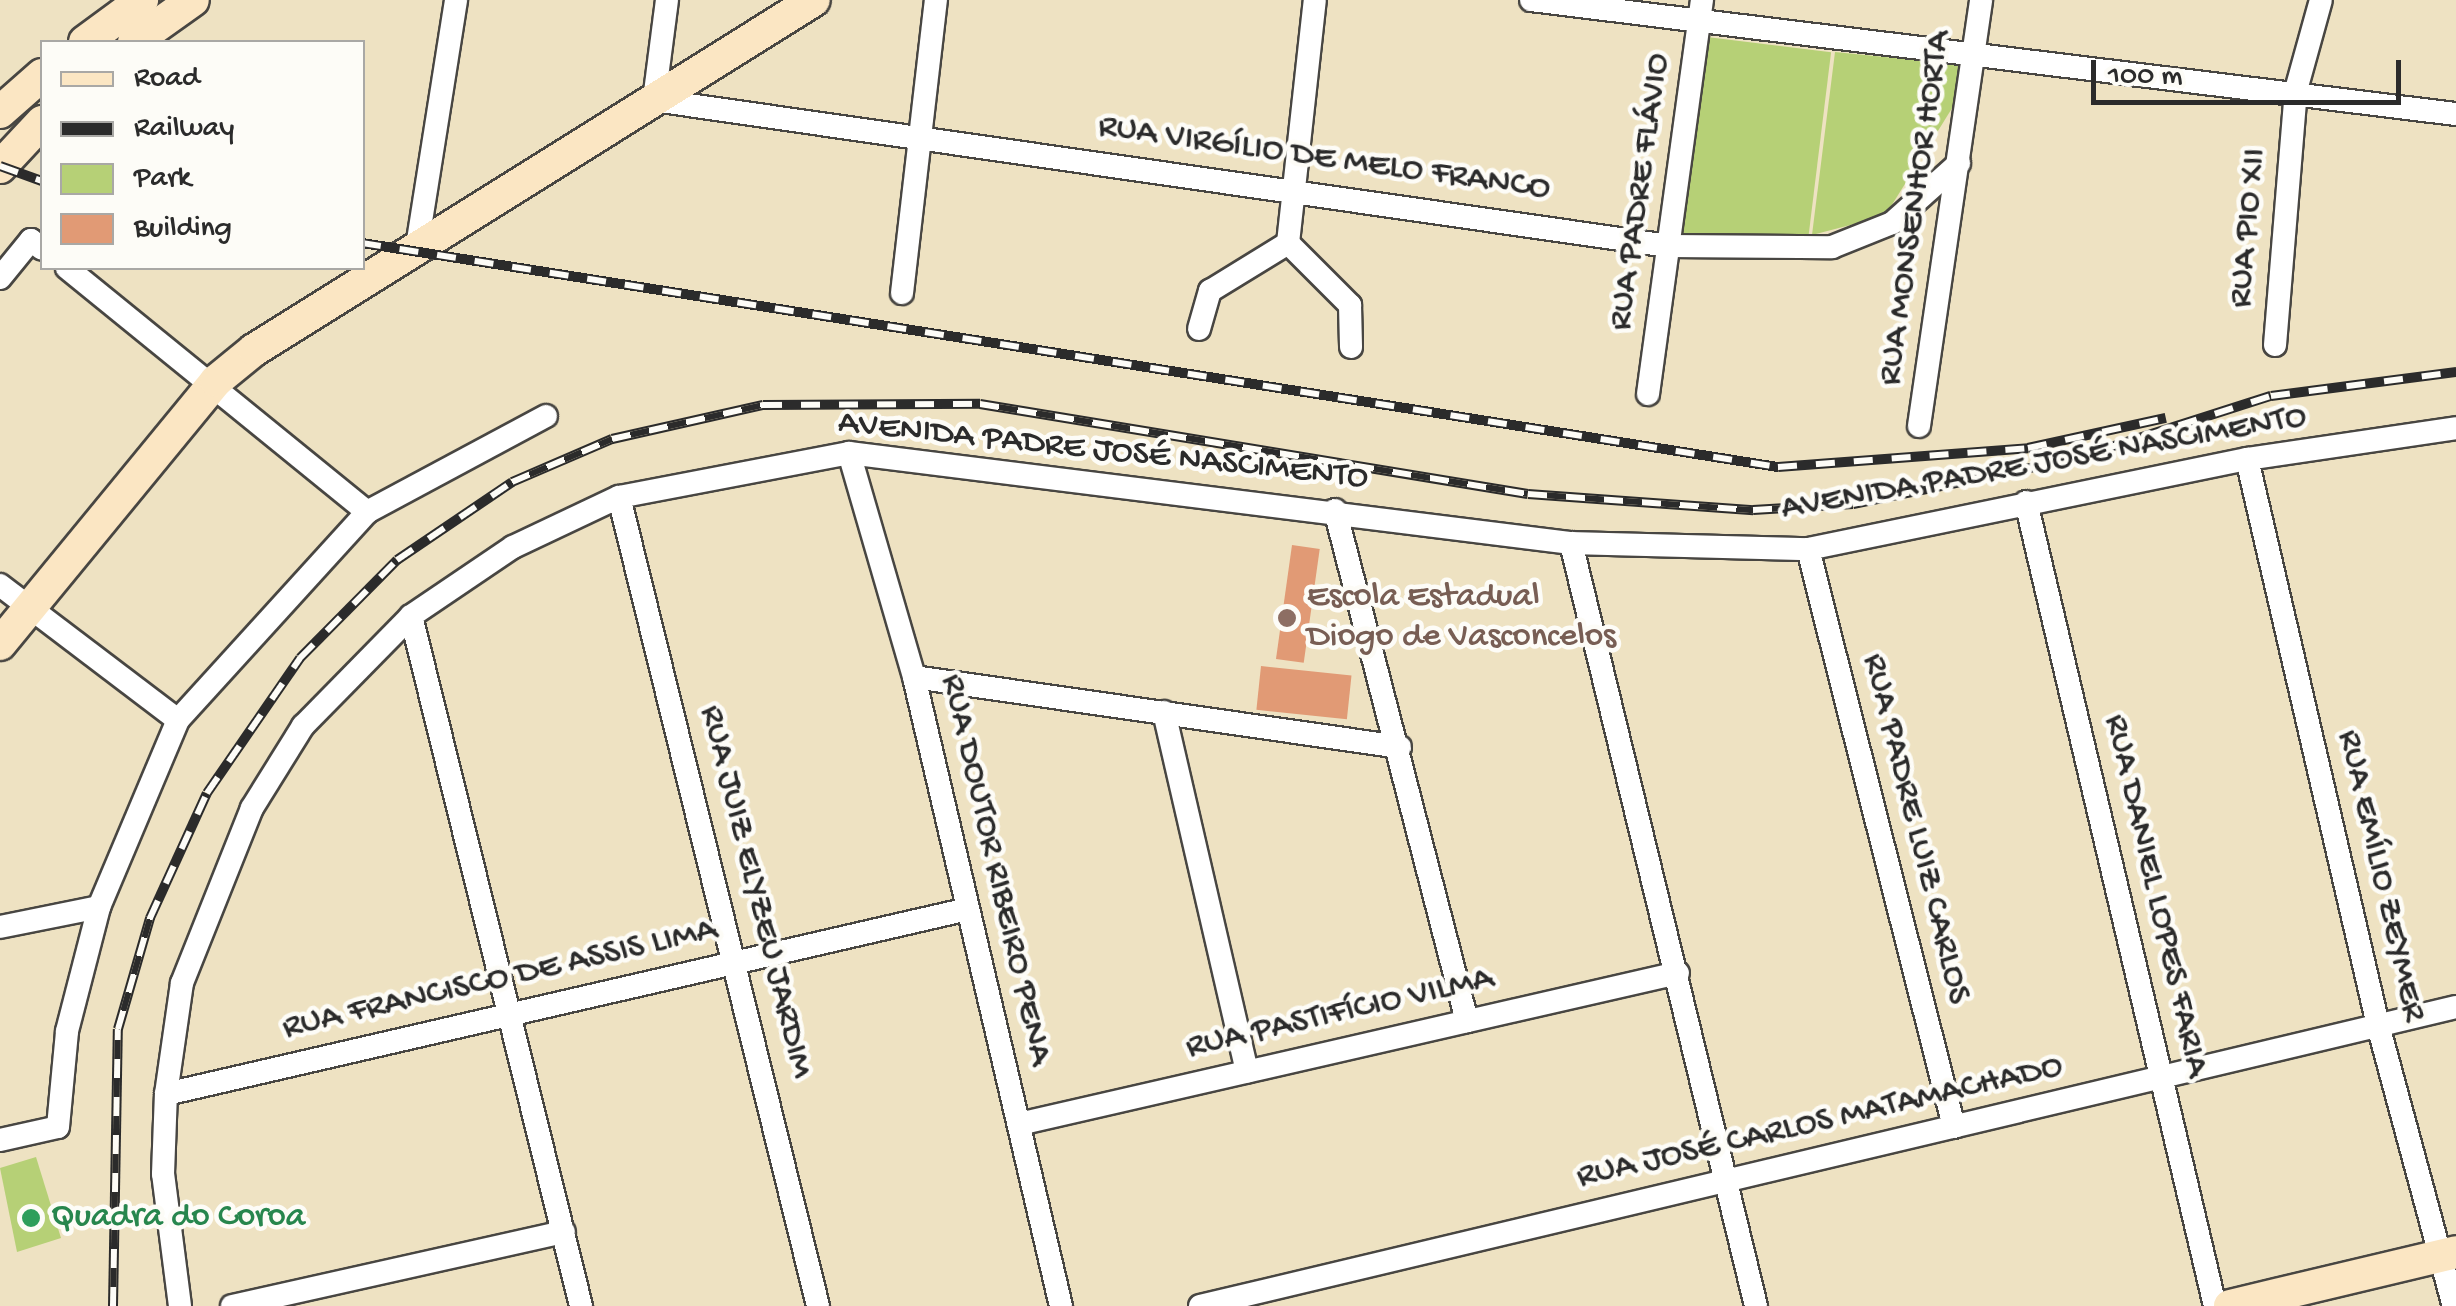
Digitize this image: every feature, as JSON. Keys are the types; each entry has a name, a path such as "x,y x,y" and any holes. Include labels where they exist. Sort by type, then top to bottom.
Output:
{"street":[{"path":"88,40 142,0"},
{"path":"137,40 192,0"},
{"path":"416,253 456,0"},
{"path":"654,100 667,0"},
{"path":"0,644 216,380 814,0"},
{"path":"902,292 916,135 936,0"},
{"path":"1288,243 1315,0"},
{"path":"1531,0 1974,61 2296,90 2456,114"},
{"name":"RUA PADRE FLÁVIO","path":"1648,394 1702,0"},
{"name":"RUA PIO XII","path":"2275,344 2296,90 2321,0"},
{"name":"RUA MONSENHOR HORTA","path":"1919,426 1974,61 1978,7"},
{"path":"0,112 40,77"},
{"name":"RUA VIRGÍLIO DE MELO FRANCO","path":"654,100 1294,188 1669,246 1832,247 1892,223 1959,163"},
{"path":"0,167 40,124"},
{"path":"1200,328 1210,291 1288,243"},
{"path":"1288,243 1350,305 1351,347"},
{"path":"0,278 37,244"},
{"path":"70,270 216,380 367,512"},
{"path":"0,1140 58,1127 67,1031 99,908 178,720 367,512 546,416"},
{"name":"AVENIDA PADRE JOSÉ NASCIMENTO","path":"180,1306 163,1174 166,1094 182,982 252,808 303,726 411,616 513,547 619,496 849,453 1335,510 1571,543 1808,549 2247,459 2456,428"},
{"name":"RUA DOUTOR RIBEIRO PENA","path":"849,453 914,677 1061,1306"},
{"name":"RUA EMÍLIO ZEYMER","path":"2247,459 2378,1025 2448,1254 2454,1306"},
{"name":"RUA JUIZ ELYZEU JARDIM","path":"619,496 738,960 818,1306"},
{"name":"RUA DANIEL LOPES FARIA","path":"2026,502 2216,1306"},
{"path":"1335,510 1400,747 1467,1022"},
{"path":"1571,543 1756,1306"},
{"name":"RUA PADRE LUIZ CARLOS","path":"1808,549 1954,1127"},
{"path":"0,585 178,720"},
{"path":"411,616 514,1015 582,1306"},
{"path":"914,677 1400,747"},
{"path":"1164,712 1248,1072"},
{"path":"0,927 99,908"},
{"name":"RUA FRANCISCO DE ASSIS LIMA","path":"166,1094 968,909"},
{"name":"RUA PASTIFÍCIO VILMA","path":"1018,1124 1678,973"},
{"name":"RUA JOSÉ CARLOS MATAMACHADO","path":"1200,1306 2456,1007"},
{"path":"232,1306 564,1232"},
{"path":"2230,1306 2448,1254"}],"green space":[{"path":"1707,37 1831,52 1806,254 1682,238"},
{"path":"1835,52 1964,65 1964,89 1885,216 1812,235"},
{"name":"Quadra do Coroa","path":"36,1157 61,1238 17,1252 0,1168"}],"building":[{"path":"1292,545 1320,549 1304,663 1276,659"},
{"path":"1261,666 1352,676 1347,719 1256,710"}],"railway":[{"path":"0,166 40,180"},
{"path":"365,243 1778,467 2028,448 2166,418"},
{"path":"113,1306 118,1029 150,918 207,793 300,658 397,560 512,482 612,439 763,405 980,404 1528,494 1753,510 1853,504 2070,460 2271,396 2456,372"}],"place":[{"name":"Escola Estadual Diogo de Vasconcelos","path":"1287,618"},
{"name":"Quadra do Coroa","path":"31,1218"}]}
